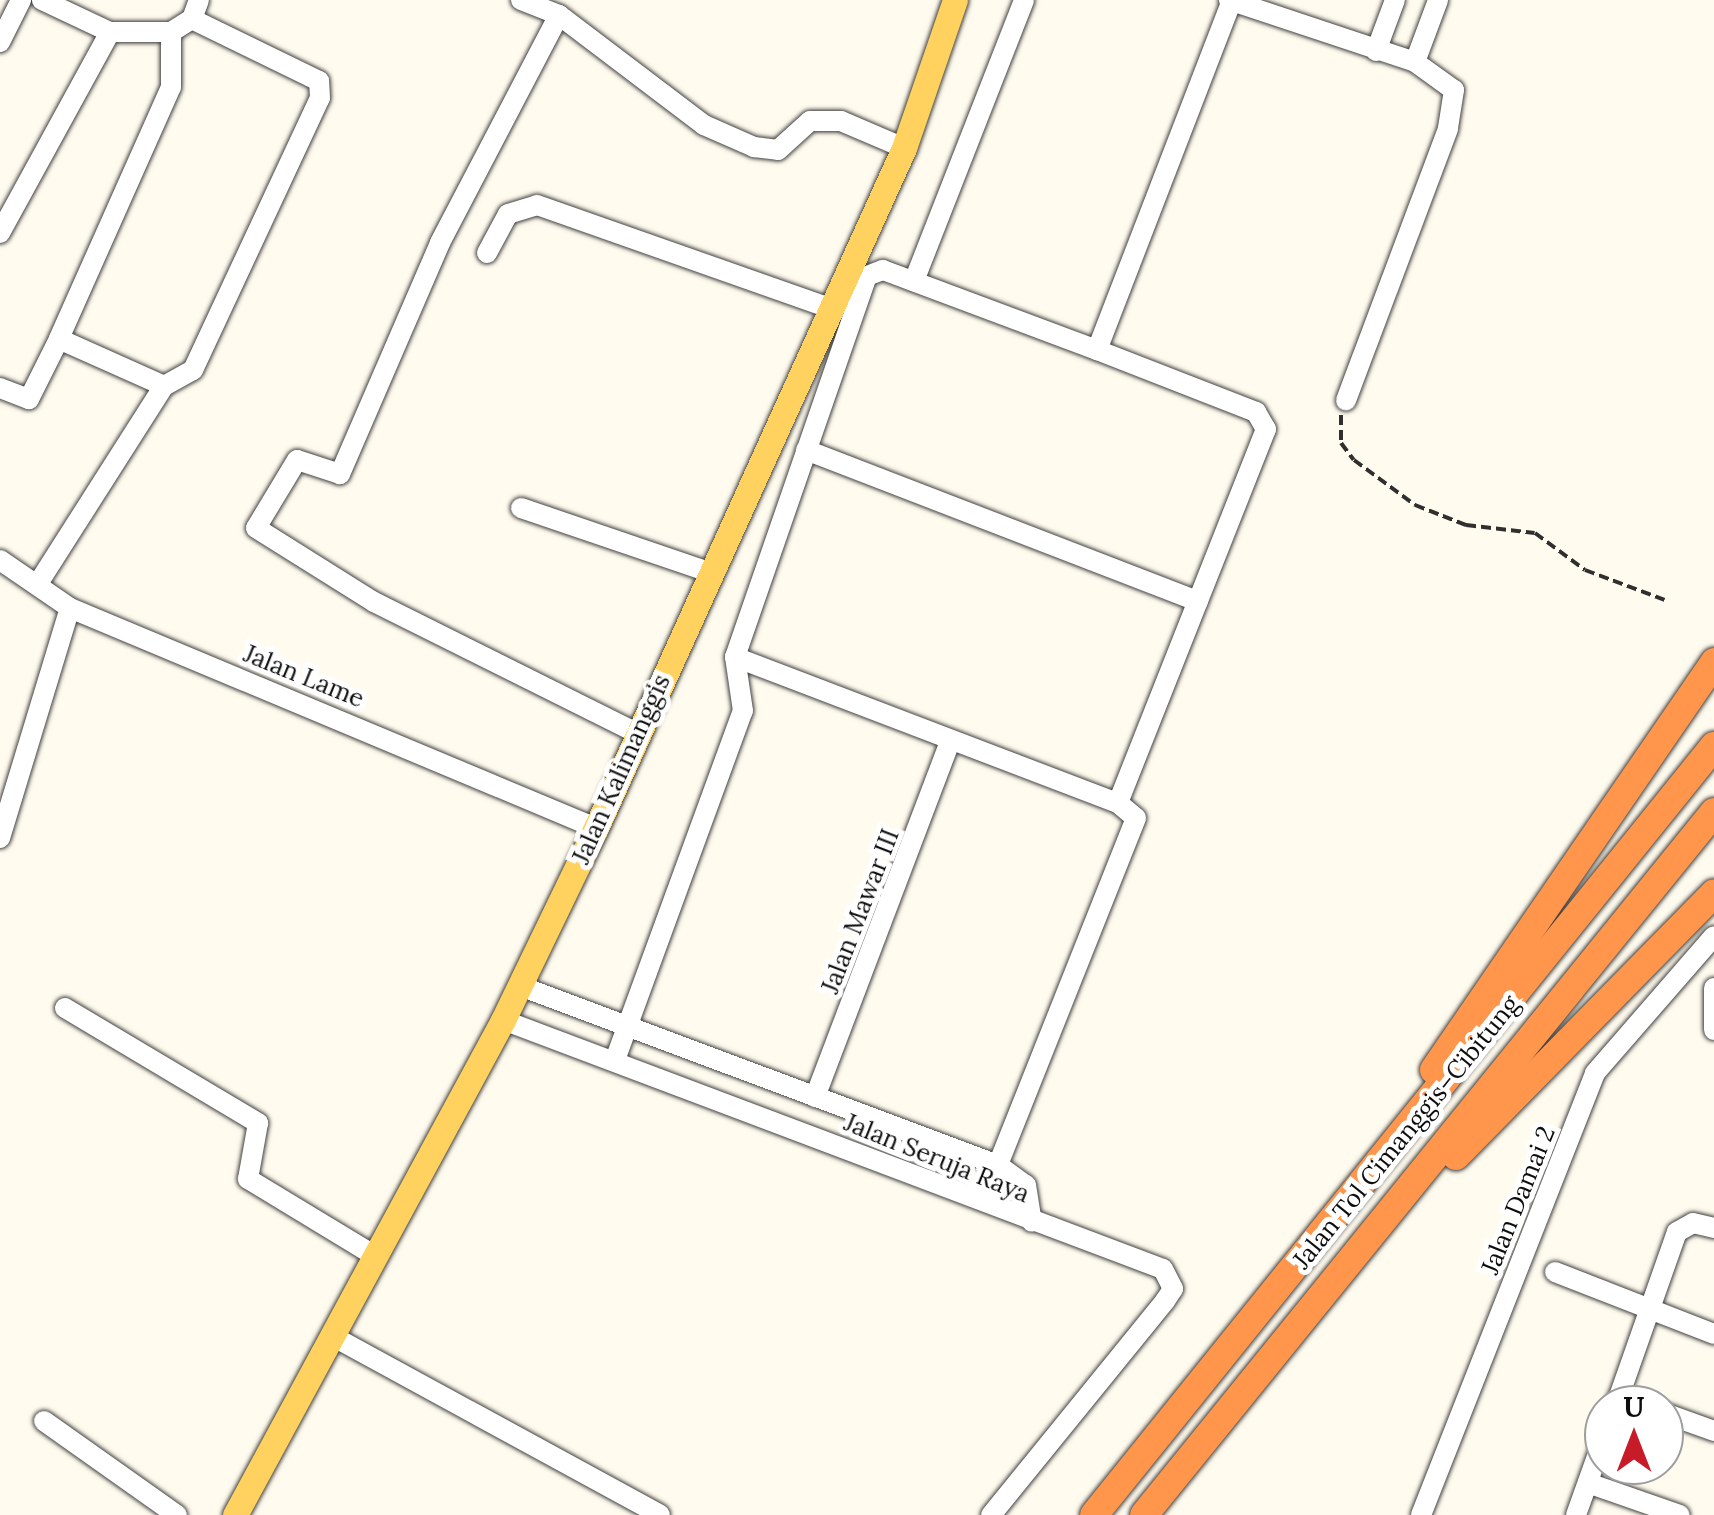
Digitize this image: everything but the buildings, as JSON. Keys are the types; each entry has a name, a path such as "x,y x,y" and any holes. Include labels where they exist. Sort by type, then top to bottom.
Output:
{"highway":[{"path":"1328,1230 1714,662"},
{"name":"Jalan Tol Cimanggis–Cibitung","path":"1094,1515 1328,1230 1714,746"},
{"name":"Jalan Tol Cimanggis–Cibitung","path":"1144,1515 1714,812"},
{"path":"1354,1256 1714,893"}],"main road":[{"name":"Jalan Kalimanggis","path":"235,1515 503,1020 596,828 828,307 904,148 955,0"}],"street":[{"path":"0,42 21,0"},
{"path":"39,582 164,386 193,370 320,98 319,80 195,10 171,32 110,32 42,0"},
{"path":"522,0 559,15 704,126 754,147 778,150 810,121 842,121 904,148"},
{"path":"914,281 1024,0"},
{"path":"1097,350 1230,0 1276,8 1376,51 1416,62 1452,86 1448,129 1346,402"},
{"path":"1376,51 1395,0"},
{"path":"1416,62 1438,0"},
{"path":"559,15 440,243 340,474 297,460 256,528 374,602 637,733"},
{"path":"0,232 110,32"},
{"path":"0,388 30,398 59,339 171,87 171,32"},
{"path":"487,254 508,214 536,205 828,307"},
{"path":"615,1060 743,711 735,657 867,276 883,270 1097,350 1256,412 1266,429 1118,803"},
{"path":"59,339 164,386"},
{"path":"806,450 1198,600"},
{"path":"521,508 709,572"},
{"name":"Jalan Lame","path":"0,560 39,582 70,608 596,828"},
{"path":"0,836 70,608"},
{"path":"735,657 1118,803 1136,827 998,1165"},
{"name":"Jalan Mawar III","path":"815,1097 950,742"},
{"name":"Jalan Damai 2","path":"1421,1515 1595,1073 1714,936"},
{"name":"Jalan Seruja Raya","path":"520,986 998,1165 1026,1185 1032,1222"},
{"path":"1714,988 1714,1030"},
{"path":"65,1008 258,1123 248,1180 375,1256"},
{"name":"Jalan Seruja Raya","path":"503,1020 1032,1222"},
{"path":"912,1174 923,1139"},
{"path":"991,1515 1173,1289 1163,1269 1032,1222"},
{"path":"1623,1385 1677,1232 1713,1226"},
{"path":"1555,1272 1714,1334"},
{"path":"334,1337 660,1515"},
{"path":"1684,1420 1714,1430"},
{"path":"44,1421 178,1515"},
{"path":"1576,1515 1587,1485"},
{"path":"1596,1485 1680,1515"}],"path":[{"path":"1346,402 1341,443 1389,489 1461,524 1534,532 1584,570 1665,600"}]}
